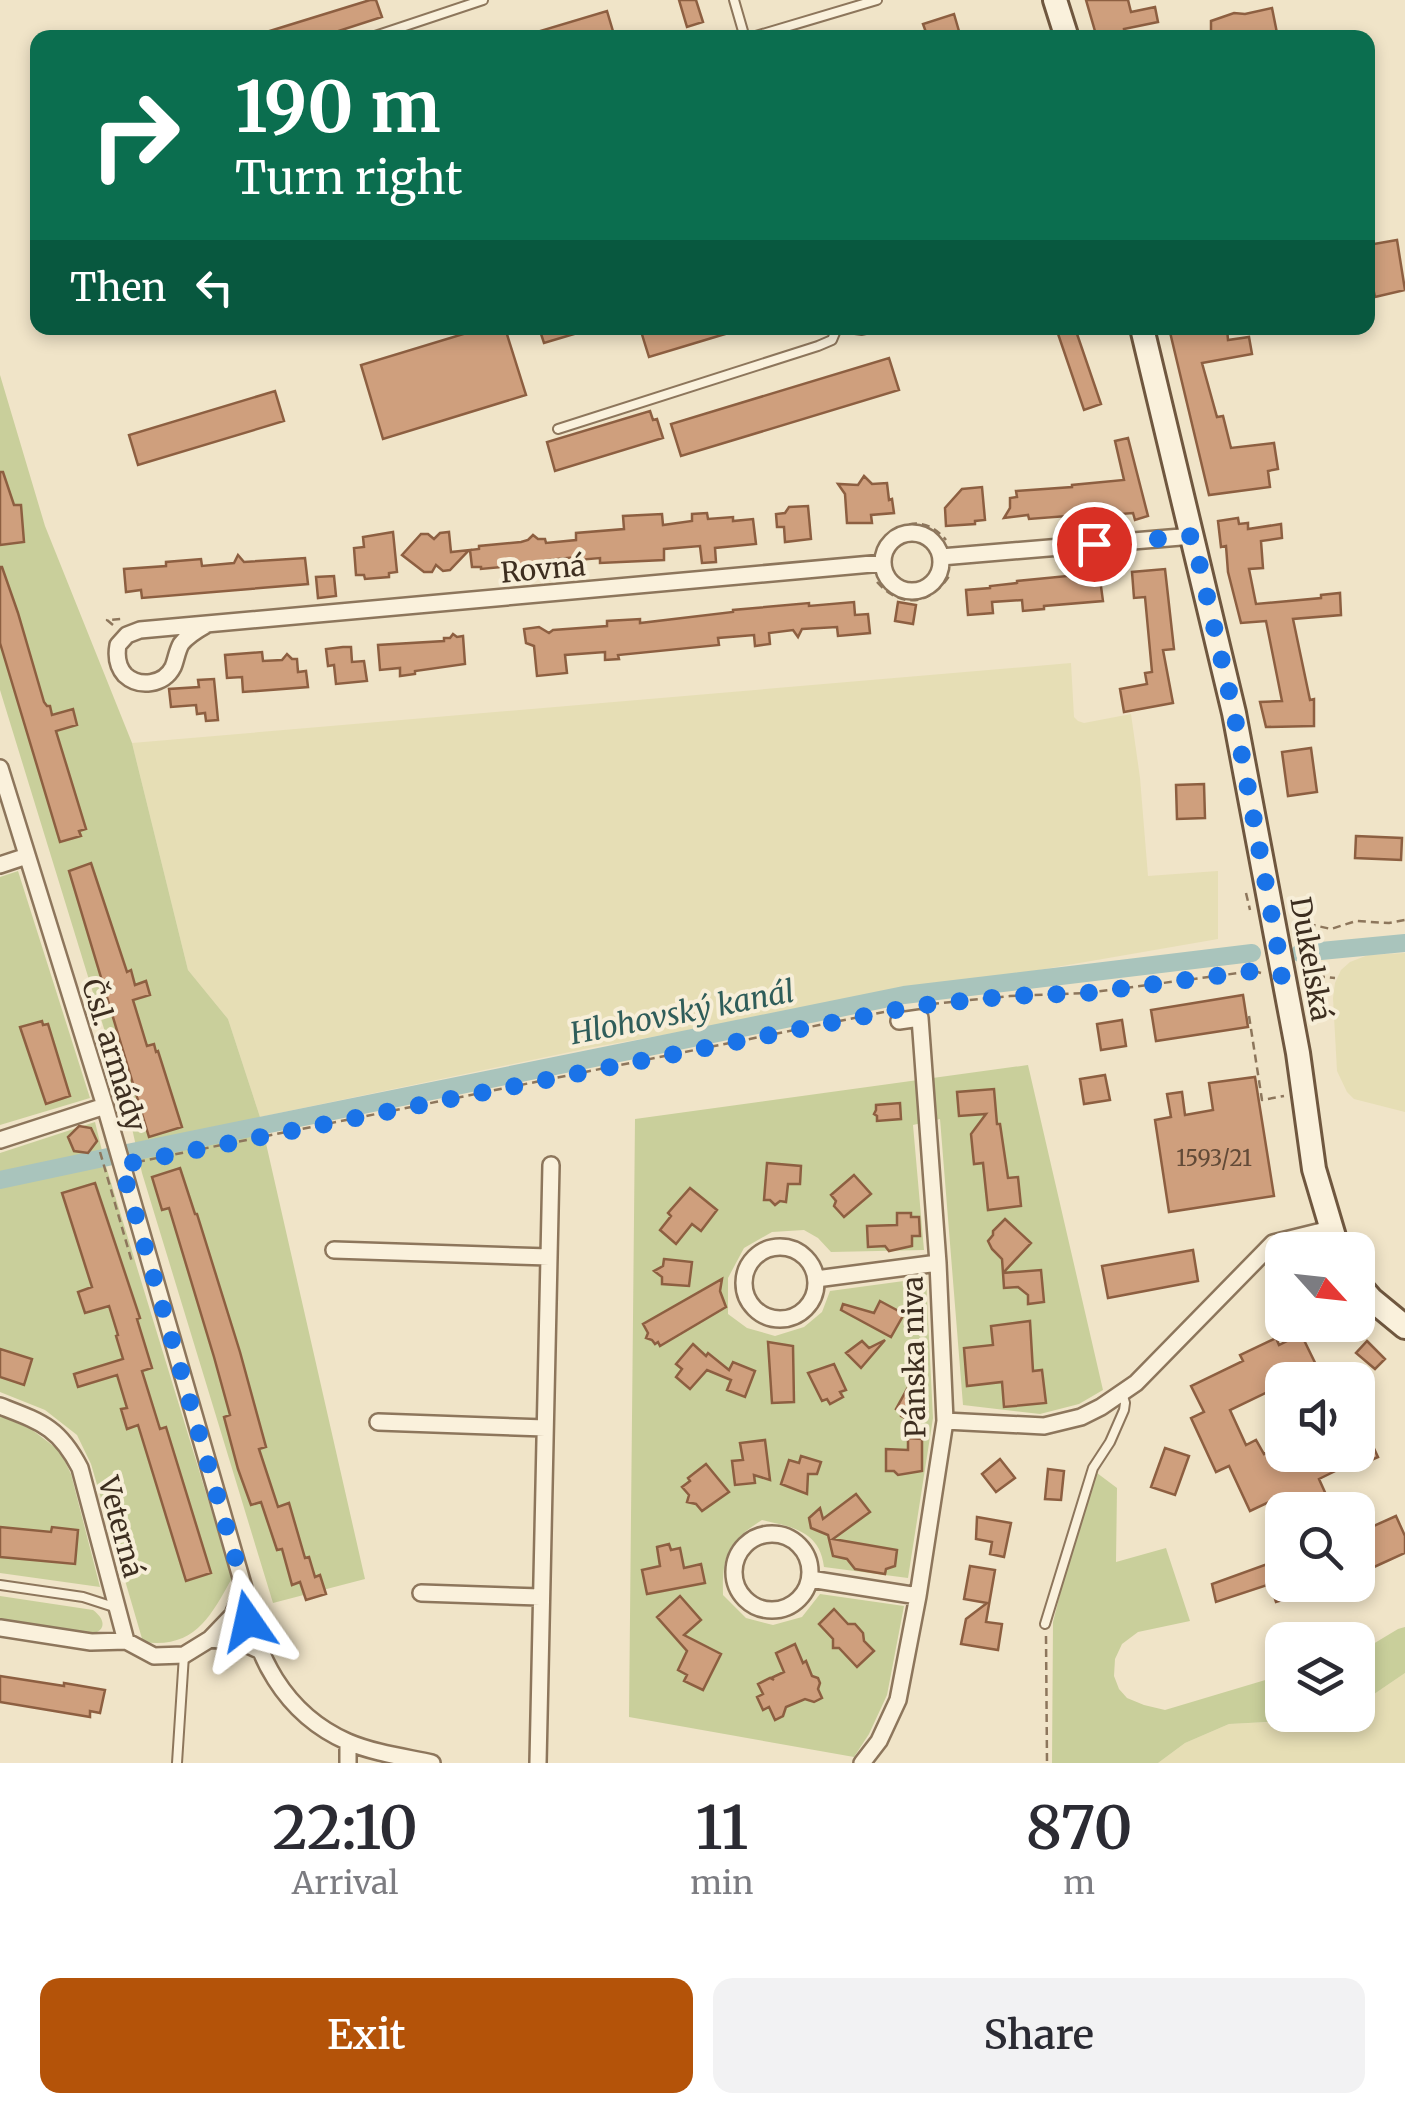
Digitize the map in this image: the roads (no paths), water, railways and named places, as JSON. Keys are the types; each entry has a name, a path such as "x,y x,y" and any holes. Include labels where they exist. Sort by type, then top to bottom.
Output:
{"main road":[{"path":"1055,0 1064,30"},
{"name":"Dukelská","path":"1144,335 1234,713 1298,1053 1314,1168 1332,1232"},
{"path":"1375,1302 1405,1327"}],"street":[{"path":"905,534 924,535 938,548 941,558 932,584 915,591 896,587 883,562 889,544 905,534"},
{"path":"941,558 1193,536"},
{"name":"Rovná","path":"206,625 180,646 173,666 159,681 140,683 123,673 118,664 118,645 127,635 140,630 883,562"},
{"name":"Čsl. armády","path":"0,768 105,1106 244,1588 248,1621 261,1651 278,1684 295,1705 323,1727 348,1742 432,1763"},
{"path":"0,865 27,856"},
{"name":"Pánska niva","path":"862,1763 898,1700 945,1421 920,1018 897,1015"},
{"path":"0,1140 105,1106"},
{"path":"538,1763 551,1165"},
{"path":"775,1246 798,1251 816,1279 810,1303 802,1312 778,1320 755,1310 744,1289 744,1276 754,1256 775,1246"},
{"path":"334,1250 548,1257"},
{"path":"945,1421 1044,1426 1101,1408 1136,1383 1265,1252"},
{"path":"816,1279 938,1264"},
{"name":"Veterná","path":"0,1406 38,1420 67,1443 80,1468 126,1641"},
{"path":"378,1422 544,1428"},
{"path":"761,1536 787,1536 806,1554 810,1579 798,1600 788,1607 764,1609 744,1597 734,1575 735,1563 740,1551 761,1536"},
{"path":"810,1579 918,1596"},
{"path":"0,1628 90,1642 126,1641 154,1656 184,1656 210,1640 232,1615 244,1588"},
{"path":"421,1593 540,1598"},
{"path":"210,1640 241,1642 261,1651"},
{"path":"348,1742 348,1763"}],"lane":[{"path":"393,30 483,0"},
{"path":"734,0 744,30"},
{"path":"775,30 878,0"},
{"path":"558,429 818,346 834,335"},
{"path":"1045,1624 1092,1468 1110,1442 1124,1410 1122,1394"},
{"path":"0,1585 83,1597 117,1608"},
{"path":"177,1763 184,1656"}],"waterway":[{"name":"Hlohovský kanál","path":"1300,953 1405,943"},
{"name":"Hlohovský kanál","path":"127,1153 904,995 1252,953"},
{"name":"Hlohovský kanál","path":"0,1180 108,1157"}]}
